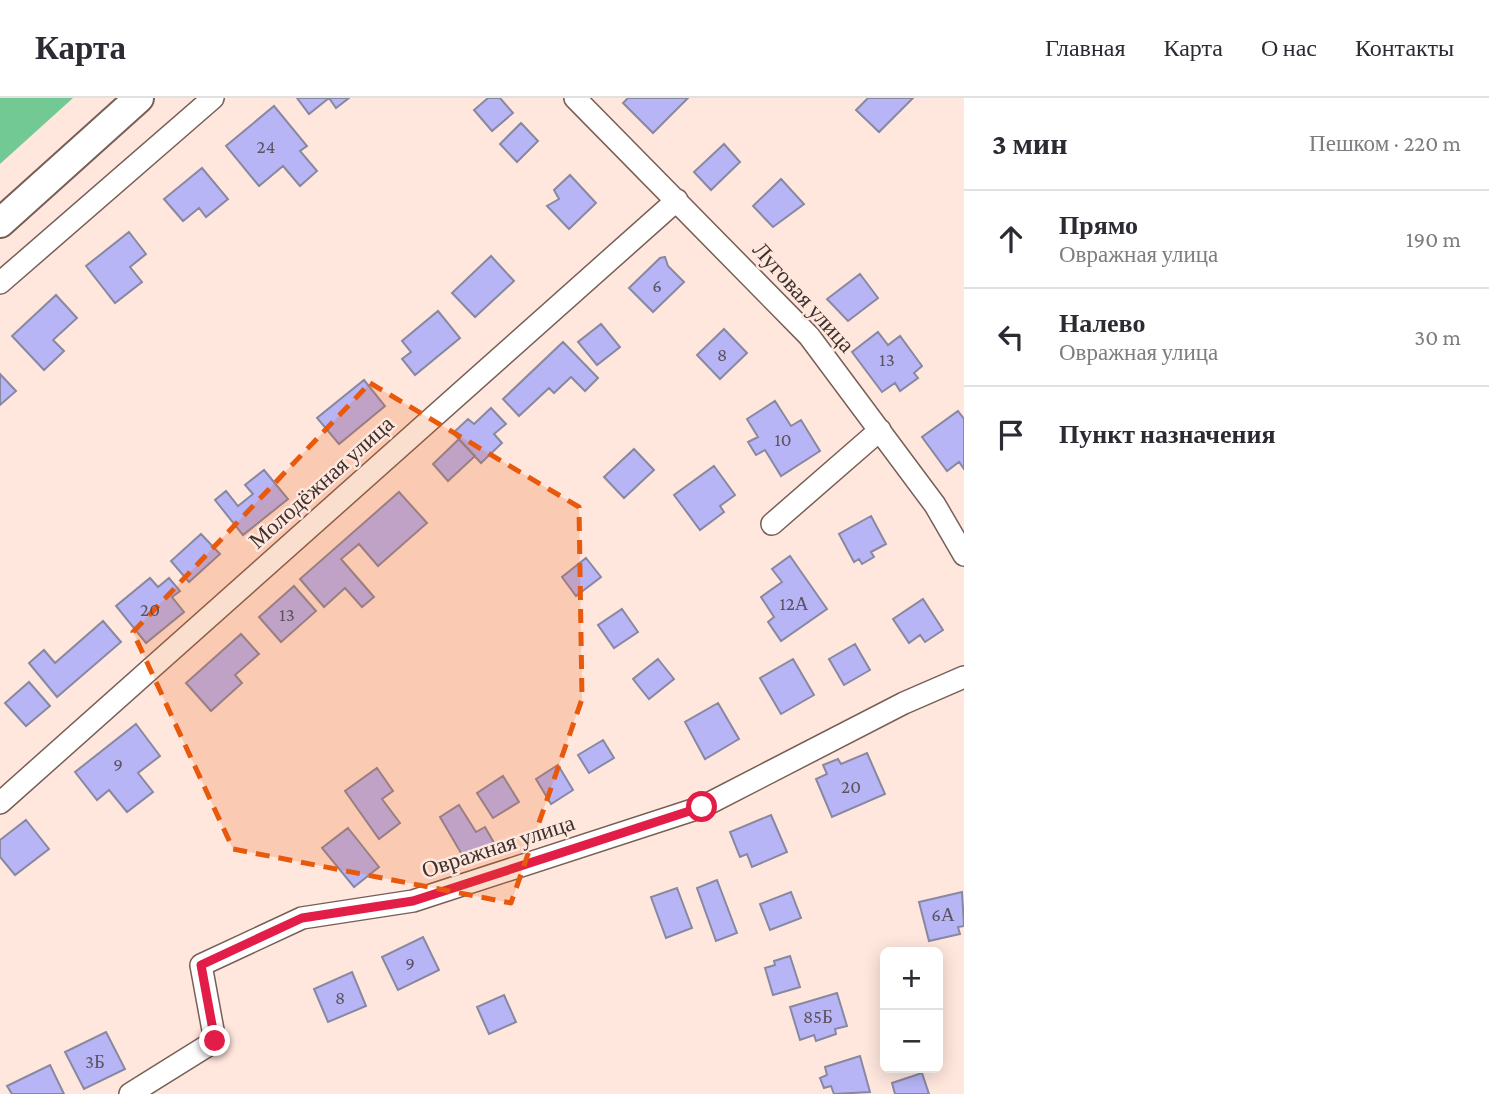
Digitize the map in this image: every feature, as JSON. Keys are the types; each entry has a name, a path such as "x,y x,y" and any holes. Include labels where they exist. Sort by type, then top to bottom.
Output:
{"main road":[{"path":"0,223 139,98"}],"street":[{"path":"0,283 214,98"},
{"name":"Луговая улица","path":"575,98 809,336 935,505 964,555"},
{"name":"Молодёжная улица","path":"0,803 677,200"},
{"path":"772,524 880,430"},
{"name":"Овражная улица","path":"130,1094 215,1041 201,965 302,918 413,901 702,807 904,703 964,677"}],"highlighted area":[{"path":"370,383 579,507 582,699 511,903 233,849 133,632"}],"green space":[{"path":"0,98 73,98 0,164"}],"building":[{"path":"297,98 329,98 309,114"},
{"path":"329,98 349,98 336,108"},
{"path":"488,98 500,98 513,113 492,131 474,110"},
{"path":"628,98 688,98 653,133 623,103"},
{"path":"868,98 913,98 879,132 856,110"},
{"path":"274,106 307,146 300,151 317,171 300,186 283,166 259,186 226,146"},
{"path":"521,123 538,141 517,162 500,144"},
{"path":"724,144 740,162 711,190 694,172"},
{"path":"202,168 228,199 206,217 199,208 183,221 164,199"},
{"path":"570,175 596,203 569,229 547,206 559,199 554,190"},
{"path":"781,179 804,204 773,227 753,206"},
{"path":"129,232 146,254 130,267 142,282 115,303 86,266"},
{"path":"491,256 514,281 475,317 452,293"},
{"path":"665,257 668,266 684,282 653,312 629,288 660,258"},
{"path":"860,274 878,298 848,321 827,299"},
{"path":"56,295 77,318 53,340 64,351 44,370 12,336"},
{"path":"438,311 460,338 415,375 402,359 411,352 402,341"},
{"path":"601,324 620,347 597,365 578,342"},
{"path":"724,329 747,353 720,379 697,355"},
{"path":"878,332 888,345 900,336 922,366 914,373 918,378 900,391 895,383 882,392 852,352"},
{"path":"563,342 598,378 585,391 571,377 554,393 549,388 519,416 503,399"},
{"path":"0,374 16,391 0,405"},
{"path":"364,380 385,406 339,444 317,418"},
{"path":"775,401 791,426 801,420 820,451 781,476 765,450 756,455 748,442 758,437 747,419"},
{"path":"491,408 506,424 494,434 502,443 481,463 453,433 468,419 474,424"},
{"path":"958,411 964,419 964,469 959,462 947,471 922,437"},
{"path":"459,439 475,456 448,481 433,464"},
{"path":"634,449 654,470 624,498 604,477"},
{"path":"714,466 735,495 720,506 724,512 700,530 674,495"},
{"path":"264,470 288,499 243,535 215,500 226,491 238,506 253,494 245,485"},
{"path":"399,492 427,523 378,566 359,544 341,559 374,597 362,607 345,588 324,607 300,579"},
{"path":"871,516 886,544 871,552 874,557 862,564 859,559 854,562 839,534"},
{"path":"201,534 220,554 189,582 171,561"},
{"path":"790,556 827,609 781,641 768,622 774,617 761,597 782,582 772,569"},
{"path":"586,558 601,577 576,596 562,577"},
{"path":"150,578 158,587 169,578 180,591 172,597 184,612 146,643 116,606"},
{"path":"294,586 316,611 281,642 259,617"},
{"path":"923,599 943,630 925,642 920,635 909,643 893,619"},
{"path":"622,609 638,632 614,648 598,625"},
{"path":"103,621 121,642 57,697 29,663 44,650 55,663"},
{"path":"241,634 259,654 235,675 242,683 211,711 186,683"},
{"path":"855,644 870,670 844,685 829,659"},
{"path":"658,659 674,679 649,699 633,679"},
{"path":"793,659 814,695 781,714 760,678"},
{"path":"29,682 50,706 26,726 5,703"},
{"path":"718,703 739,739 705,759 685,722"},
{"path":"136,724 160,756 138,773 153,792 127,812 109,790 97,800 75,772"},
{"path":"603,740 614,758 589,773 578,755"},
{"path":"867,753 885,794 832,817 816,779 827,774 823,765 838,759 841,764"},
{"path":"558,765 573,790 551,804 536,779"},
{"path":"377,768 393,791 382,799 400,823 379,839 345,791"},
{"path":"503,776 519,802 493,818 477,793"},
{"path":"459,805 476,832 485,827 497,848 468,865 440,817"},
{"path":"771,815 787,852 752,867 747,854 740,857 730,832"},
{"path":"26,820 49,849 15,875 0,857 0,840"},
{"path":"348,828 379,867 354,887 322,848"},
{"path":"717,880 737,933 716,941 697,888"},
{"path":"677,888 692,928 666,938 651,897"},
{"path":"791,892 801,918 770,930 760,904"},
{"path":"962,892 964,926 958,927 960,934 929,941 919,902"},
{"path":"423,937 439,970 398,990 382,957"},
{"path":"790,956 800,987 773,995 765,968 775,965 774,961"},
{"path":"352,972 366,1006 328,1022 314,989"},
{"path":"837,993 847,1026 835,1029 836,1034 816,1041 814,1035 800,1040 790,1007"},
{"path":"504,995 516,1022 489,1034 477,1007"},
{"path":"106,1032 125,1069 84,1089 65,1052"},
{"path":"860,1056 870,1092 834,1094 831,1086 824,1088 820,1078 827,1075 825,1067"},
{"path":"50,1065 64,1094 12,1094 7,1086"},
{"path":"922,1073 929,1094 895,1094 892,1083"}],"route":[{"path":"215,1041 201,965 302,918 413,901 702,807"}]}
